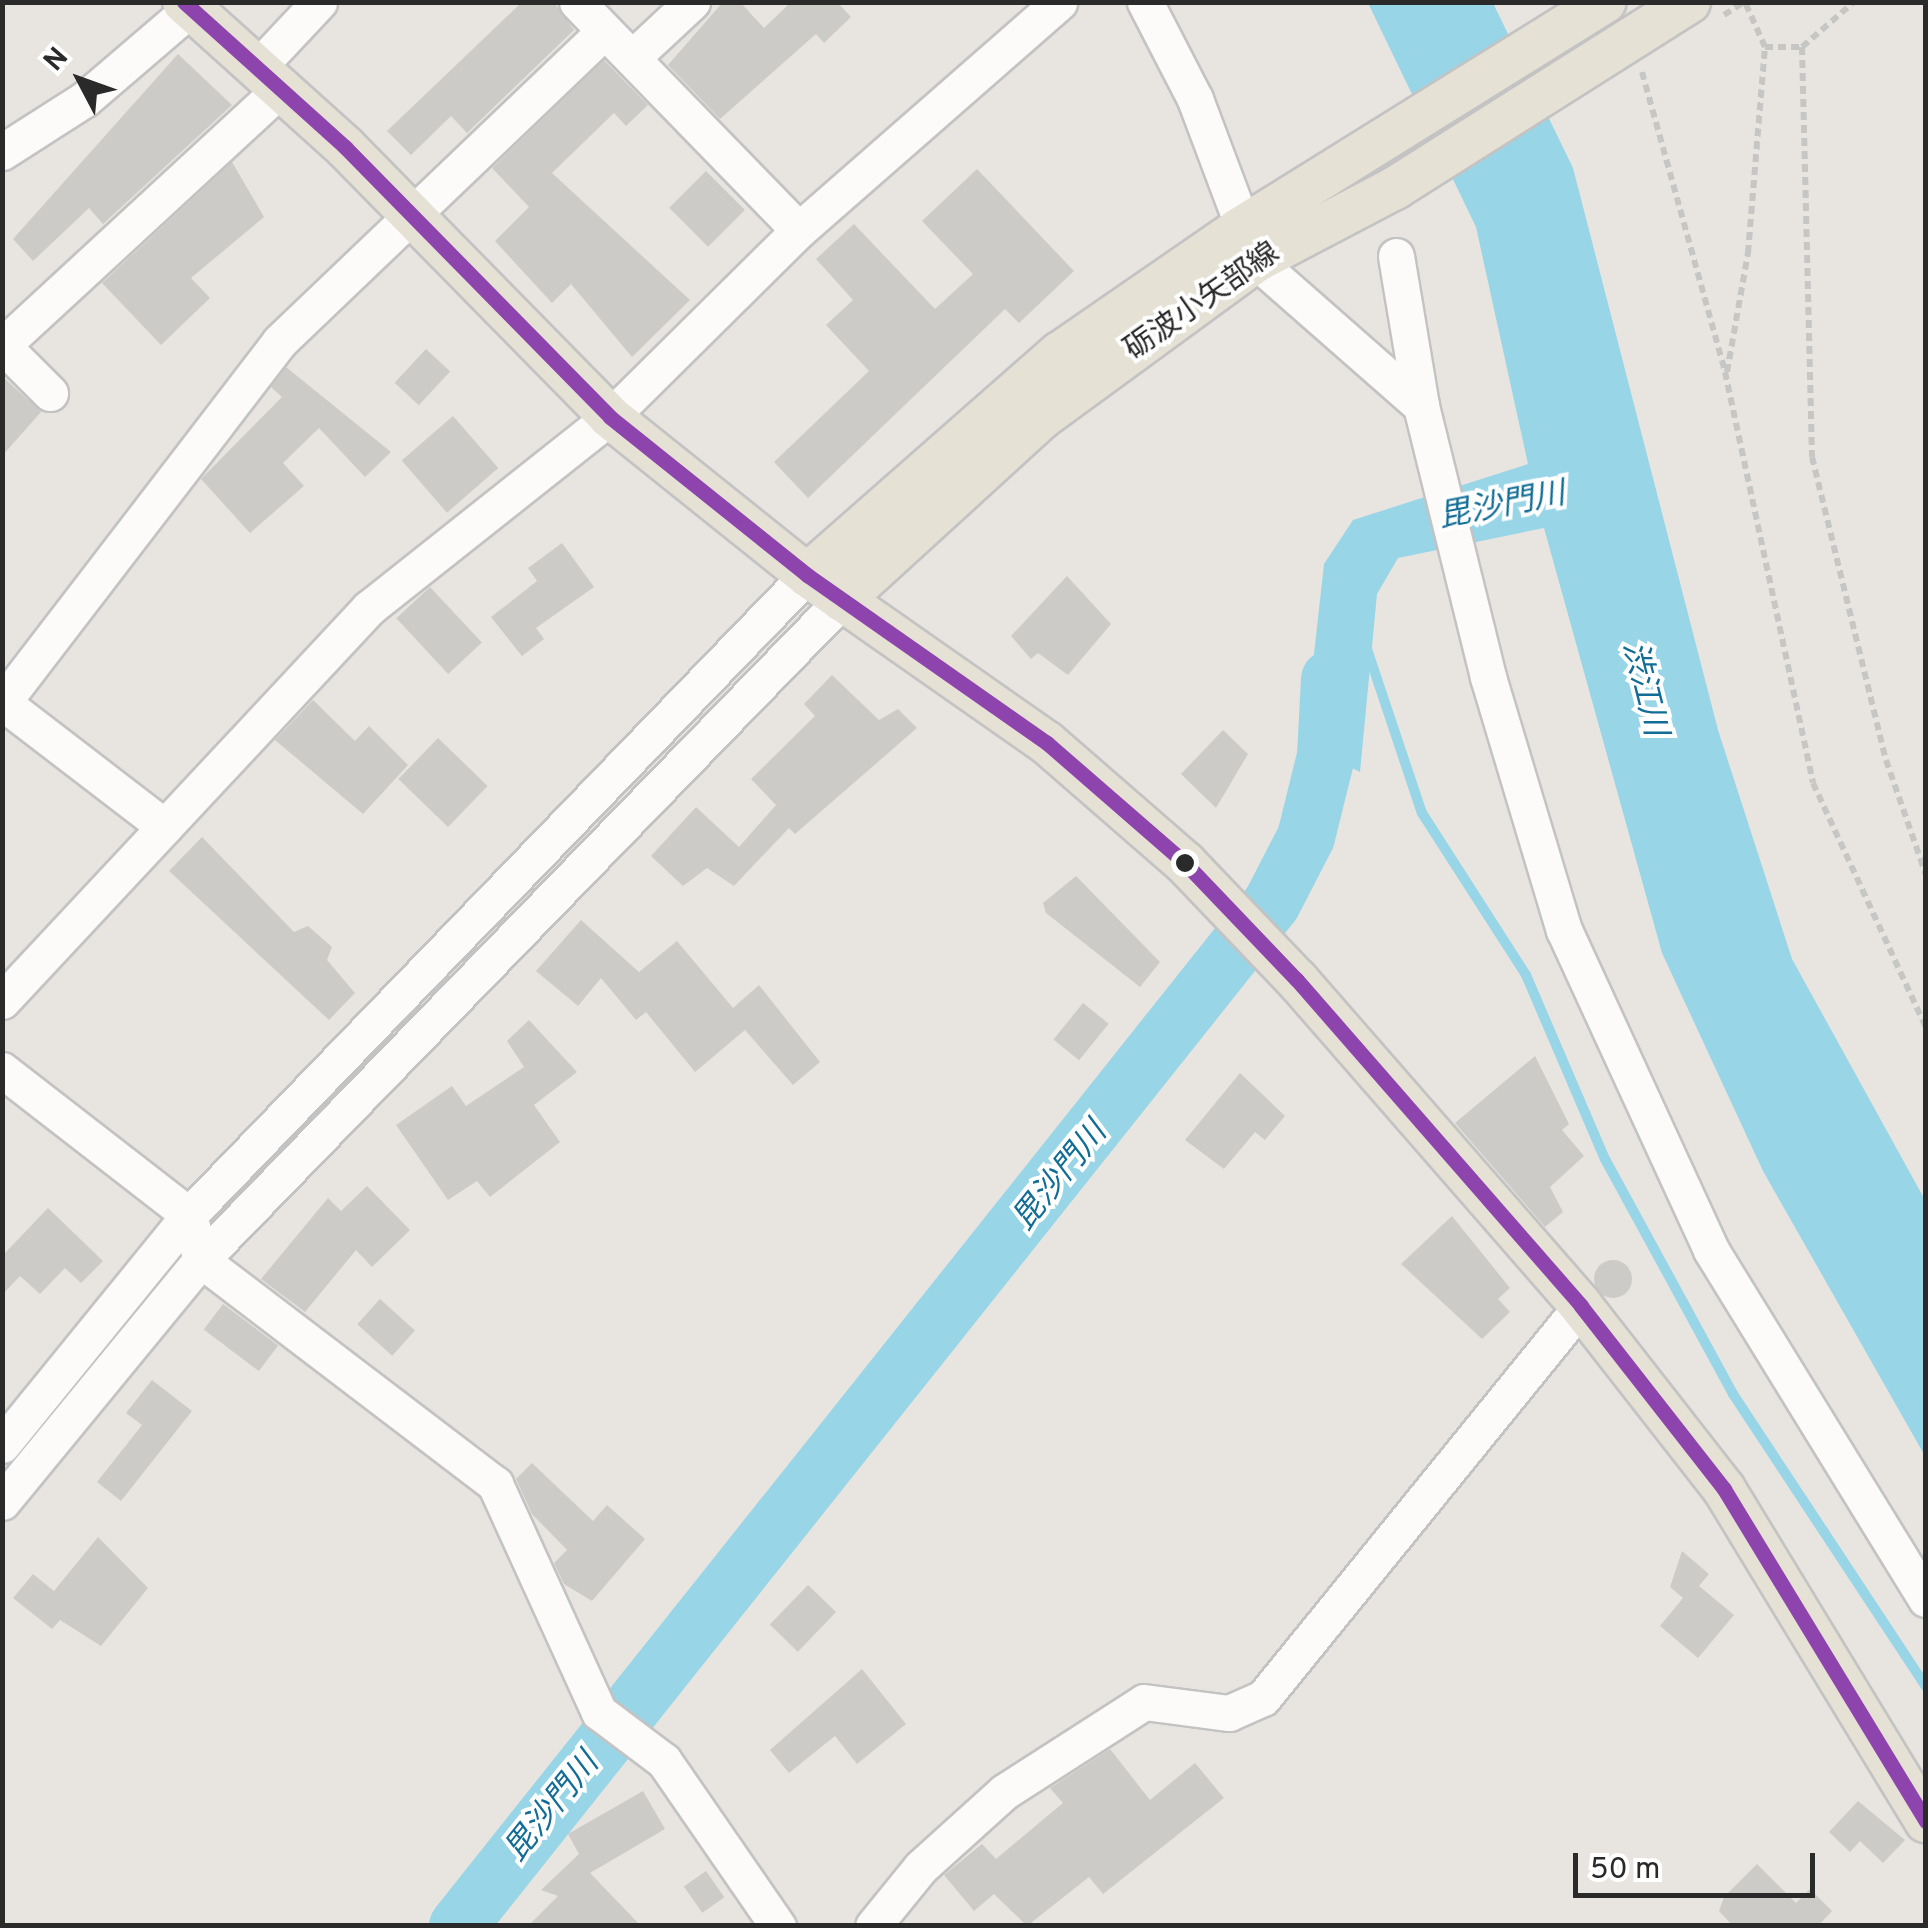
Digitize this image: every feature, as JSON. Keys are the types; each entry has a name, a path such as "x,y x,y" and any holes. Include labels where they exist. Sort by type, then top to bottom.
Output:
{"main road":[{"name":"砺波小矢部線","path":"807,575 1060,353 1247,246 1395,188 1628,55 1690,2"},
{"name":"砺波小矢部線","path":"842,600 1040,419 1247,246 1378,147 1604,3"},
{"path":"187,5 271,76 610,417 807,575 1047,744 1223,904 1271,954 1582,1306 1724,1488 1926,1821"}],"street":[{"path":"50,393 3,345 271,76 318,2"},
{"path":"577,2 799,230"},
{"path":"633,57 692,2"},
{"path":"2,1002 369,608 610,417 799,230 1059,2"},
{"path":"1145,2 1195,99 1247,246 1421,406"},
{"path":"2,152 85,100 187,5"},
{"path":"166,826 3,702 278,342 604,31"},
{"path":"1396,256 1421,406 1488,677 1572,948 1711,1250 1926,1599"},
{"path":"2,1445 189,1215 807,575"},
{"path":"2,1502 201,1260 842,600"},
{"path":"2,1070 189,1215 201,1260 495,1484 599,1712 664,1761 778,1926"},
{"path":"873,1926 1004,1792 1144,1702 1230,1713 1263,1698 1582,1306"}],"path":[{"path":"1726,378 1748,253 1764,47 1745,2"},
{"path":"1764,47 1802,46 1854,2"},
{"path":"1802,46 1812,457 1881,742 1926,875"},
{"path":"1628,55 1726,378 1812,783 1926,1028"}],"water":[{"name":"渋江川","path":"1368,3 1493,3 1573,168 1718,730 1792,959 1925,1200 1925,1456 1763,1171 1662,953 1544,528 1398,558 1377,594 1360,772 1304,744 1324,564 1353,520 1528,464 1476,227"}],"building":[{"path":"522,2 554,2 574,30 467,133 451,116 411,155 387,131"},
{"path":"723,2 740,2 764,28 791,2 837,2 851,17 824,43 816,34 720,119 668,65"},
{"path":"178,54 232,105 103,224 89,208 33,261 13,239"},
{"path":"604,60 648,105 626,126 614,113 552,173 690,300 632,357 571,284 552,303 495,241 529,207 492,168"},
{"path":"232,162 264,217 191,278 210,298 161,345 102,283"},
{"path":"977,169 1074,271 1019,323 1005,309 808,498 774,462 869,371 826,325 853,300 816,259 854,224 935,309 973,274 922,221"},
{"path":"706,171 745,210 708,247 669,208"},
{"path":"426,349 450,372 419,405 395,383"},
{"path":"286,367 391,452 365,477 319,428 283,463 304,486 250,533 201,479 282,397 271,387"},
{"path":"2,376 41,412 2,456"},
{"path":"453,416 498,468 447,513 402,461"},
{"path":"562,543 594,587 536,628 544,639 522,656 491,617 537,581 528,568"},
{"path":"1067,576 1111,624 1068,675 1038,653 1031,659 1011,636"},
{"path":"430,587 482,643 448,674 396,618"},
{"path":"832,675 879,720 898,709 917,728 795,834 789,828 734,886 707,868 683,886 651,856 696,807 739,847 776,805 751,779 815,716 804,704"},
{"path":"313,700 355,741 369,726 408,765 363,814 275,740"},
{"path":"1223,730 1248,754 1216,808 1181,774"},
{"path":"438,738 488,786 448,827 398,779"},
{"path":"202,837 294,932 308,926 332,947 327,960 355,993 329,1020 169,871"},
{"path":"1076,876 1160,962 1140,987 1046,913 1043,903"},
{"path":"581,920 639,972 677,941 733,1008 759,985 820,1062 793,1085 745,1030 695,1072 646,1012 636,1020 601,978 578,1006 536,971"},
{"path":"1083,1003 1109,1024 1079,1060 1053,1040"},
{"path":"529,1020 577,1072 534,1105 560,1142 490,1197 477,1181 448,1200 396,1125 452,1086 466,1106 524,1067 507,1041"},
{"path":"1535,1056 1569,1124 1562,1130 1584,1156 1550,1187 1563,1212 1545,1227 1455,1123"},
{"path":"1240,1073 1285,1116 1265,1140 1255,1132 1224,1169 1185,1140"},
{"path":"367,1186 410,1230 372,1267 356,1250 305,1312 261,1279 328,1198 341,1211"},
{"path":"48,1208 103,1261 81,1283 65,1268 40,1294 20,1276 2,1295 2,1256"},
{"path":"1452,1216 1510,1288 1498,1299 1510,1312 1482,1339 1401,1264"},
{"path":"1613,1260 1626,1266 1632,1279 1626,1292 1613,1298 1600,1292 1594,1279 1600,1266"},
{"path":"380,1299 415,1330 392,1356 357,1324"},
{"path":"223,1304 278,1346 259,1371 204,1330"},
{"path":"152,1380 192,1411 121,1501 97,1482 142,1425 126,1413"},
{"path":"532,1463 593,1521 607,1505 645,1539 592,1601 564,1584 554,1563 567,1550 532,1514 516,1479"},
{"path":"98,1537 148,1588 101,1646 60,1620 52,1629 13,1598 33,1574 54,1591"},
{"path":"1682,1551 1709,1574 1699,1586 1734,1615 1698,1658 1660,1626 1683,1598 1670,1587"},
{"path":"808,1585 836,1612 798,1652 770,1625"},
{"path":"862,1669 906,1724 857,1764 835,1736 789,1773 770,1750"},
{"path":"1110,1749 1150,1800 1195,1763 1224,1798 1103,1894 1089,1877 1027,1926 994,1894 974,1911 944,1875 982,1844 996,1859 1063,1803 1050,1788"},
{"path":"643,1791 665,1829 590,1873 641,1926 528,1926 558,1896 541,1890 579,1854 568,1834"},
{"path":"1858,1801 1905,1840 1883,1863 1860,1841 1850,1852 1829,1832"},
{"path":"1757,1864 1796,1903 1810,1889 1832,1911 1818,1926 1733,1926 1719,1911 1724,1897"},
{"path":"706,1871 724,1897 702,1913 684,1886"}],"waterway":[{"path":"1367,649 1422,813 1526,975 1605,1159 1733,1394 1926,1687"},
{"name":"毘沙門川","path":"458,1926 1272,903 1306,837 1326,756 1330,679"}],"transit line":[{"path":"184,2 345,147 610,417 807,575 1047,743 1185,863 1297,980 1581,1306 1724,1489 1926,1821"}]}
